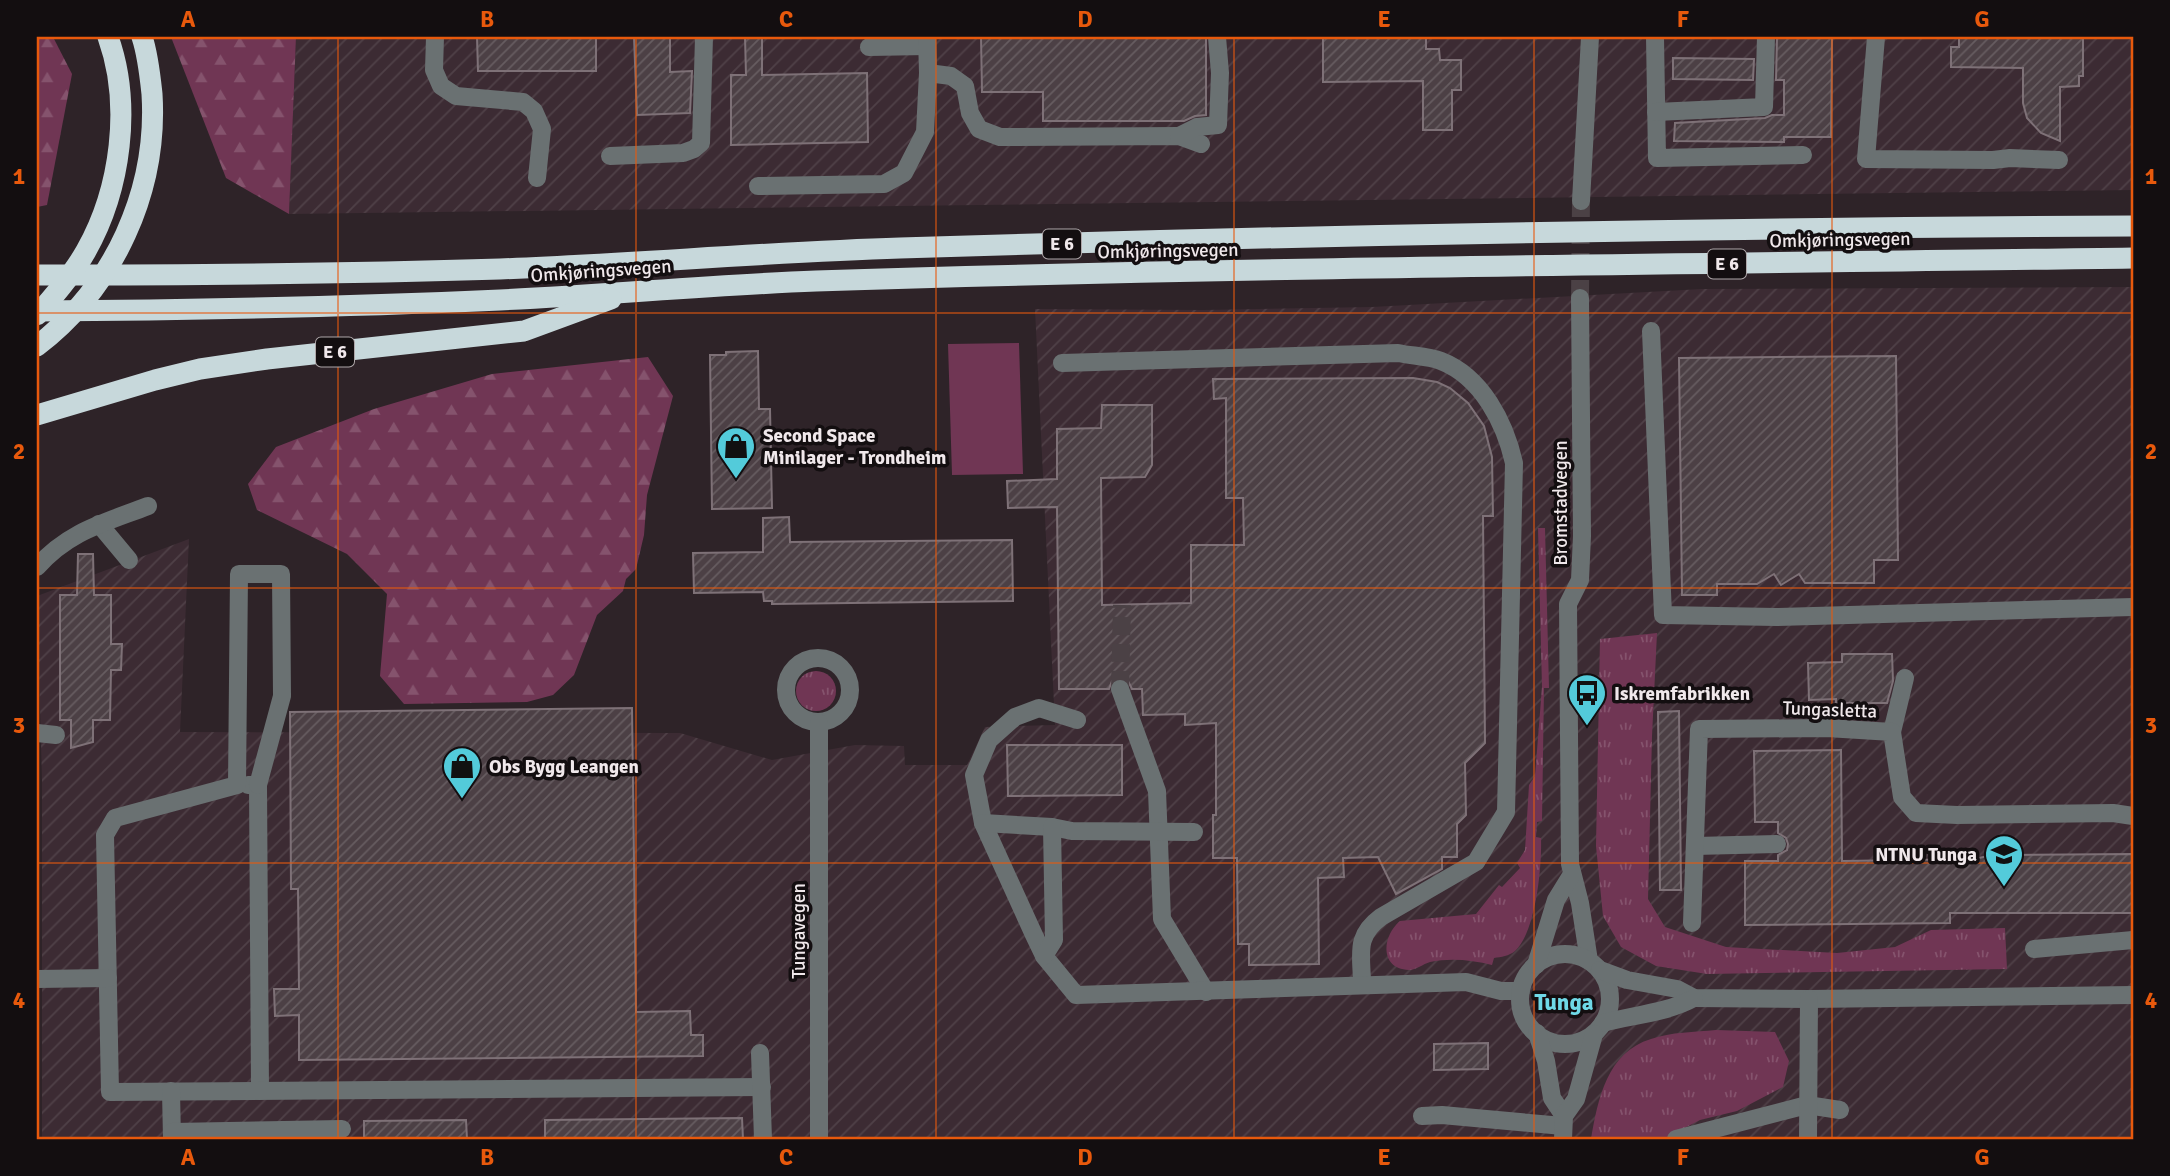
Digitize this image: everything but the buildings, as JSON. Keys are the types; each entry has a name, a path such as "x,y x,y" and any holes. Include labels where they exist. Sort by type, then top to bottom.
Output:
{"highway":[{"name":"E 6","path":"37,313 56,294 87,249 110,188 121,127 120,88 115,56 108,37"},
{"path":"37,346 69,317 105,272 125,238 140,197 150,157 153,114 150,77 142,37"},
{"name":"Omkjøringsvegen","path":"37,275 214,275 505,269 1001,245 1768,228 2133,226"},
{"name":"Omkjøringsvegen","path":"37,313 506,299 632,290 1001,276 2133,258"},
{"name":"E 6","path":"37,415 200,369 267,359 524,331 632,290"}],"street":[{"path":"435,37 434,70 441,86 456,96 523,102 534,111 542,129 537,178"},
{"path":"610,156 683,153 701,143 705,37"},
{"path":"928,73 951,76 965,86 970,113 979,129 1000,137 1179,135 1218,125 1220,73 1217,37"},
{"path":"1581,201 1590,37"},
{"path":"1655,37 1657,158 1803,155"},
{"path":"1656,112 1764,107 1766,37"},
{"path":"1876,37 1874,100 1866,159 2059,160"},
{"path":"758,186 884,184 904,173 925,132 927,42 869,47"},
{"path":"1179,135 1200,144"},
{"name":"Bromstadvegen","path":"1580,298 1582,536 1580,580 1568,604 1572,874 1595,966"},
{"path":"1651,331 1663,615 1776,617 2133,607"},
{"path":"1062,363 1398,354 1441,361 1474,382 1496,413 1509,440 1514,463 1506,812 1476,862 1381,916 1369,926 1362,936 1362,985"},
{"path":"37,567 55,547 75,534 148,506"},
{"path":"99,524 129,560"},
{"path":"237,785 239,573 281,574 282,696 258,785 260,1091"},
{"path":"1892,732 1905,678"},
{"path":"1120,689 1157,791 1161,919 1206,992"},
{"path":"1077,720 1038,708 1015,717 989,740 974,775 983,823 1044,956 1076,995 1466,982 1501,991 1521,991"},
{"name":"Tungavegen","path":"819,723 819,1139"},
{"name":"Tungasletta","path":"1692,923 1699,729 1826,727 1892,732 1902,797 1916,813 2113,813 2133,816"},
{"path":"37,733 56,735"},
{"path":"258,785 237,785 115,818 105,835 110,1091 762,1087"},
{"path":"983,823 1072,831 1194,832"},
{"path":"1044,956 1054,940 1052,828"},
{"path":"1695,846 1777,844"},
{"path":"1536,965 1556,900 1572,874"},
{"path":"2034,949 2133,940"},
{"path":"1694,998 1677,1007 1659,1009 1599,1029 1582,1041 1568,1044 1554,1043 1537,1033 1524,1017 1521,991 1526,977 1536,965 1563,954 1577,956 1627,980 1677,989 1694,998 2133,995"},
{"path":"1563,1127 1576,1099 1599,1029 1609,1010 1607,982 1595,966"},
{"path":"37,979 108,978"},
{"path":"1808,1139 1809,999"},
{"path":"1537,1033 1546,1062 1552,1098 1563,1127"},
{"path":"760,1053 763,1139"},
{"path":"171,1091 172,1136 342,1129"},
{"path":"1676,1139 1807,1105 1840,1110"},
{"path":"1422,1116 1442,1115 1563,1127"}],"shaded area":[{"path":"296,37 2133,37 2133,190 289,214"},
{"path":"2133,287 2133,1139 42,1139 42,780 37,596 189,539 180,732 680,733 772,760 855,745 904,746 905,765 967,765 985,727 1055,725 1035,309 1372,307 1702,289"}],"green space":[{"path":"37,37 53,37 72,74 47,205 37,207"},
{"path":"171,37 296,37 289,214 226,178"},
{"path":"1019,343 1023,474 952,475 948,344"},
{"path":"648,357 673,396 647,495 644,535 636,569 626,579 623,591 597,615 574,675 553,695 527,702 404,704 380,676 387,594 347,554 257,510 248,484 276,447 374,409 492,374"},
{"path":"1538,528 1545,528 1549,688 1544,688 1542,821 1537,822 1536,837 1541,838 1540,865 1533,914 1522,942 1515,951 1494,958 1492,965 1445,960 1430,962 1412,970 1399,968 1392,964 1386,951 1390,935 1400,921 1476,914 1499,885 1502,887 1520,868 1517,863 1525,850 1529,785 1535,776 1542,687"},
{"path":"1657,633 1648,899 1665,927 1726,947 1837,953 1895,947 1931,930 2005,928 2007,969 1707,974 1656,966 1621,947 1603,916 1596,846 1600,639"},
{"path":"816,671 830,677 836,691 830,705 816,711 802,705 796,691 802,677"},
{"path":"1716,1030 1775,1032 1789,1061 1783,1087 1737,1111 1700,1120 1663,1139 1591,1139 1601,1093 1624,1054 1651,1039"}],"tunnel":[{"path":"1580,298 1581,201"},
{"path":"1120,689 1122,605"}],"place":[{"name":"Second Space Minilager - Trondheim","path":"736,480"},
{"name":"Iskremfabrikken","path":"1587,727"},
{"name":"Obs Bygg Leangen","path":"462,800"},
{"name":"NTNU Tunga","path":"2004,888"}],"district":[{"name":"Tunga","path":"1564,1002"}]}
